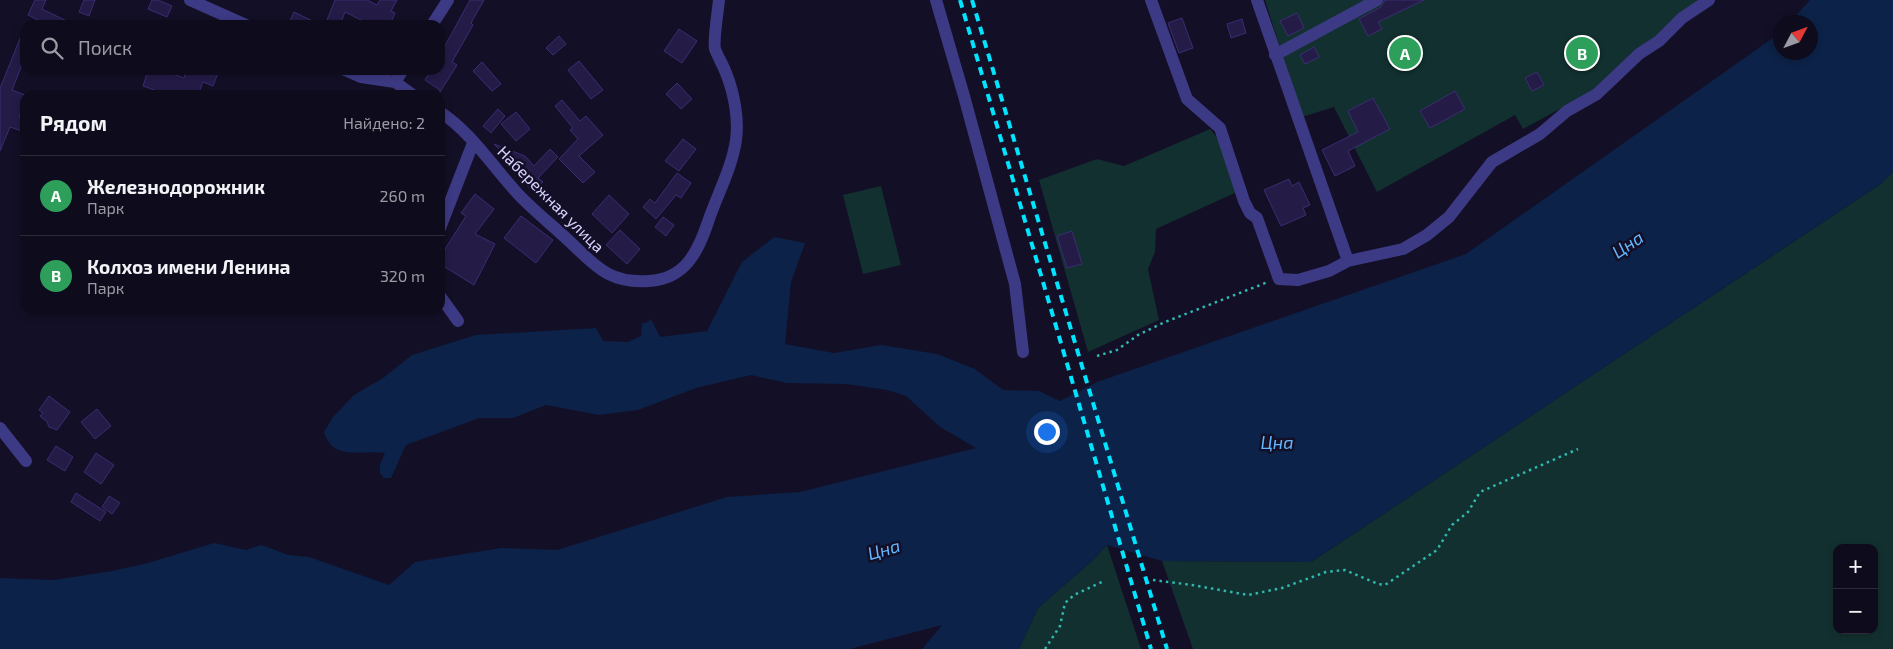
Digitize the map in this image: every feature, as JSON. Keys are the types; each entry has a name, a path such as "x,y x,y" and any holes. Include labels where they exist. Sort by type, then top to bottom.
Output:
{"street":[{"path":"190,0 235,20"},
{"path":"435,20 448,0"},
{"name":"Набережная улица","path":"445,116 520,195 592,264 619,279 645,282 669,277 680,270 694,256 703,239 732,156 736,139 736,110 727,75 714,47 719,0"},
{"path":"936,0 1015,284 1023,352"},
{"path":"1151,0 1187,100 1220,128 1244,201 1250,213 1257,218 1280,279 1298,280 1329,272 1348,261 1403,249 1427,235 1449,217 1492,162 1540,134 1567,111 1597,94 1639,54 1659,41 1682,18 1709,0"},
{"path":"1257,0 1348,261"},
{"path":"1275,55 1377,0"},
{"path":"355,75 361,78 395,82 406,90"},
{"path":"395,82 400,75"},
{"path":"445,215 473,143"},
{"path":"445,303 458,321"},
{"path":"0,428 26,461"}],"path":[{"path":"1097,356 1117,350 1138,335 1165,322 1280,279"},
{"path":"1153,580 1248,595 1282,588 1326,572 1345,570 1378,584 1385,585 1437,550 1452,525 1468,512 1480,492 1578,449"},
{"path":"1045,649 1060,626 1065,603 1074,595 1102,582"}],"green space":[{"path":"1265,0 1700,0 1593,91 1523,129 1515,115 1377,192 1334,107 1302,117"},
{"path":"1210,129 1219,140 1239,191 1156,229 1155,252 1148,269 1159,320 1088,352 1039,180 1097,159 1124,166"},
{"path":"1893,172 1893,649 1193,649 1162,561 1311,562 1882,183"},
{"path":"881,186 901,265 863,274 843,195"},
{"path":"1107,545 1141,649 1019,649 1038,608 1092,561"}],"water":[{"name":"Цна","path":"1810,0 1893,0 1893,172 1882,183 1311,562 1162,561 1107,545 1092,561 1038,608 1019,649 922,649 942,625 850,649 0,649 0,578 54,580 112,571 148,563 214,543 246,550 261,545 288,555 309,557 389,585 415,562 501,548 557,550 727,497 800,492 976,448 940,427 906,396 887,390 846,384 787,383 751,375 696,388 638,410 599,415 546,405 513,418 479,418 406,445 391,478 384,478 380,473 380,464 385,453 341,451 328,441 324,432 333,417 354,395 383,378 412,355 476,335 596,328 603,341 628,342 641,336 642,323 646,323 651,319 660,337 707,331 742,262 774,237 805,243 791,282 785,344 834,353 881,345 937,354 975,369 1003,390 1039,391 1060,401 1097,382 1466,254 1773,38 1773,60 1818,60 1818,15 1796,15"}],"building":[{"path":"35,0 46,0 42,9 65,20 38,20 28,15"},
{"path":"84,0 95,0 89,16 79,12"},
{"path":"152,0 158,0 172,6 167,17 148,9"},
{"path":"335,0 367,0 377,5 380,0 397,0 391,11 395,13 392,20 361,20 345,12 342,20 327,20"},
{"path":"470,0 484,0 471,23 473,25 452,62 457,65 440,90 425,80 428,75 445,75 445,46"},
{"path":"1385,0 1424,0 1378,22 1382,29 1368,36 1359,19 1381,7"},
{"path":"294,12 311,20 290,20"},
{"path":"1297,13 1304,28 1288,36 1280,21"},
{"path":"1182,18 1193,48 1179,53 1168,23"},
{"path":"1242,19 1246,33 1231,38 1227,24"},
{"path":"679,29 697,41 682,63 664,51"},
{"path":"559,36 566,44 553,55 546,48"},
{"path":"20,38 20,70 12,90 20,93 20,130 10,127 0,151 0,86"},
{"path":"1314,47 1319,57 1305,64 1300,55"},
{"path":"579,61 603,90 591,99 568,70"},
{"path":"482,62 501,84 492,91 473,71"},
{"path":"1537,72 1544,85 1532,91 1525,78"},
{"path":"146,75 176,75 184,78 185,75 217,75 213,86 203,82 200,90 154,90 143,86"},
{"path":"677,83 692,99 681,109 666,94"},
{"path":"1455,91 1465,109 1430,128 1420,111"},
{"path":"1373,98 1390,129 1348,151 1355,166 1335,176 1322,150 1358,132 1348,111"},
{"path":"562,100 580,121 586,116 603,135 579,156 595,172 583,183 559,159 578,139 570,130 573,128 555,106"},
{"path":"498,109 505,116 491,133 483,126"},
{"path":"516,112 530,129 516,141 501,124"},
{"path":"683,139 696,149 679,171 665,161"},
{"path":"494,144 525,156 534,166 550,149 558,157 538,178 543,182 533,192 512,169 515,166"},
{"path":"677,173 691,183 681,198 676,195 656,219 643,207 650,199 655,203"},
{"path":"1289,179 1292,186 1299,182 1310,205 1303,208 1306,215 1281,226 1264,190"},
{"path":"475,194 494,209 475,234 495,244 474,285 445,267 445,249 466,216 461,213"},
{"path":"609,195 629,214 612,233 592,214"},
{"path":"521,216 553,240 536,263 504,238"},
{"path":"663,217 674,225 666,236 655,227"},
{"path":"620,230 640,249 627,264 606,245"},
{"path":"1072,231 1082,264 1067,268 1057,236"},
{"path":"49,396 70,412 57,430 49,427 47,422 40,416 43,413 39,410"},
{"path":"97,409 111,426 95,439 81,422"},
{"path":"56,446 73,457 65,471 47,460"},
{"path":"96,453 114,465 101,484 84,472"},
{"path":"76,493 106,512 100,521 71,502"},
{"path":"109,496 120,503 112,514 102,507"}],"railway":[{"path":"960,0 1151,649"},
{"path":"972,0 1167,649"}],"place":[{"name":"Железнодорожник","path":"1405,53"},
{"name":"Колхоз имени Ленина","path":"1582,53"}]}
